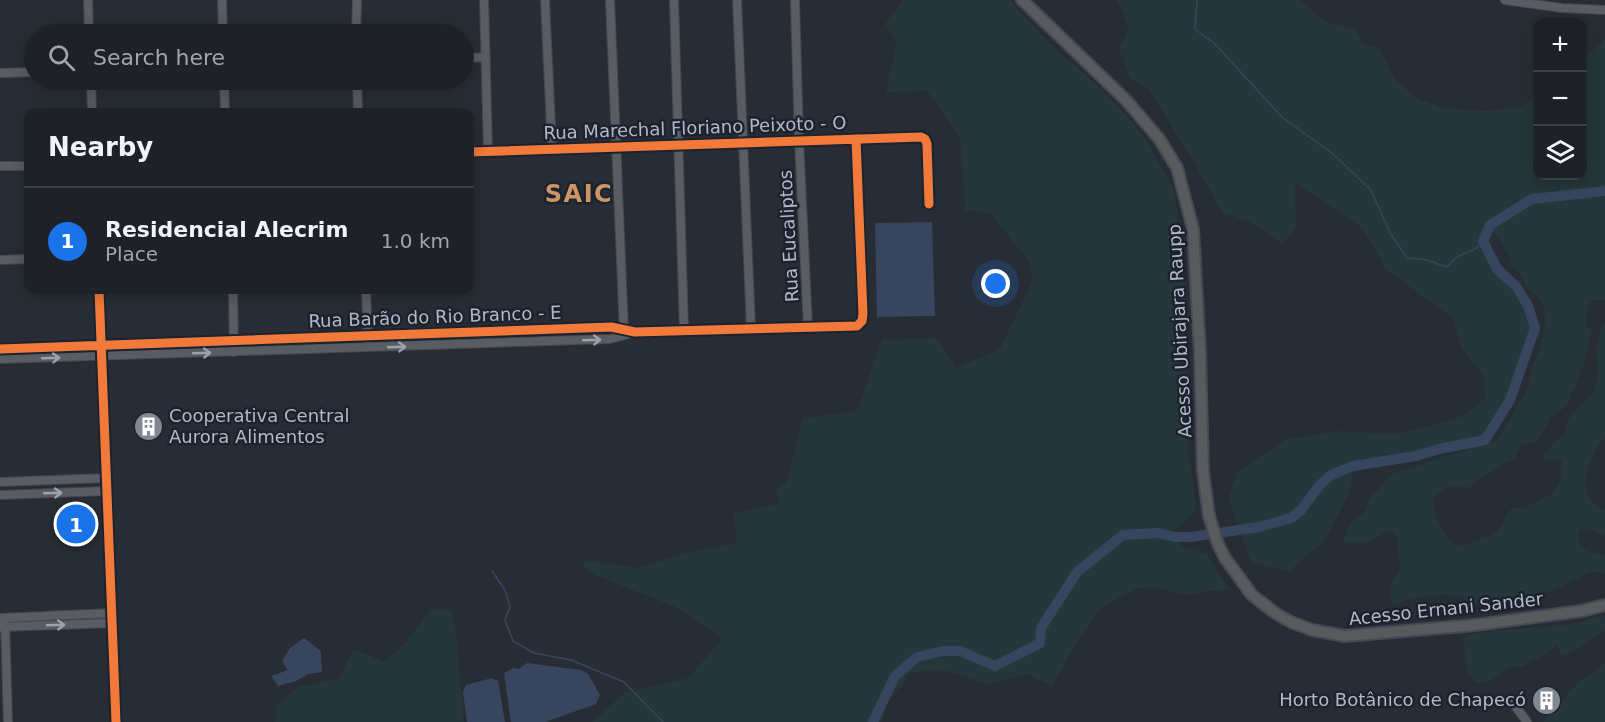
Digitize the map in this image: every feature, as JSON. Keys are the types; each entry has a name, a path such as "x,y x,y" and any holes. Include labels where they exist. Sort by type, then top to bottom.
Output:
{"highway":[{"name":"Acesso Ubirajara Raupp","path":"1022,0 1126,101 1160,140 1177,168 1193,229 1200,352 1203,471 1209,516 1218,544 1234,573 1261,603"},
{"name":"Acesso Ernani Sander","path":"1261,603 1301,626 1345,636 1474,625 1581,611 1605,605"}],"street":[{"path":"88,0 89,24"},
{"path":"222,0 223,24"},
{"path":"356,24 357,0"},
{"path":"484,0 488,151"},
{"path":"546,0 552,149"},
{"path":"610,0 624,332"},
{"path":"674,0 684,330"},
{"path":"737,0 752,328"},
{"name":"Rua Eucaliptos","path":"795,0 808,327"},
{"path":"1504,0 1562,8 1605,10"},
{"path":"474,58 486,57"},
{"path":"0,73 24,72"},
{"path":"91,90 92,108"},
{"path":"224,90 225,108"},
{"path":"357,90 358,108"},
{"name":"Rua Marechal Floriano Peixoto - O","path":"474,152 921,137 927,144 929,204"},
{"name":"Rua Barão do Rio Branco - E","path":"4,349 611,327 624,332 635,332 857,326 862,321 863,314 856,139"},
{"path":"0,166 24,166"},
{"path":"0,260 24,259"},
{"path":"99,294 116,722"},
{"path":"233,294 234,352"},
{"path":"366,294 367,348"},
{"name":"Rua Barão do Rio Branco - E","path":"0,359 610,339 624,332"},
{"path":"289,350 290,339"},
{"path":"165,343 165,355"},
{"path":"4,349 9,359"},
{"path":"0,482 106,478"},
{"path":"0,495 107,491"},
{"path":"8,722 3,617 112,613"},
{"path":"3,627 112,623"},
{"path":"1510,699 1527,722"}],"shaded area":[{"path":"902,0 1009,0 1052,46 1102,89 1143,135 1175,192 1185,293 1185,424 1196,510 1174,531 1182,547 1207,554 1230,590 1188,595 1160,589 1137,588 1102,607 1080,637 1052,686 1027,674 987,684 944,670 911,672 887,704 881,722 593,722 624,693 689,678 722,638 678,608 595,575 585,568 582,560 638,568 690,552 737,543 733,513 779,504 777,490 786,483 803,418 857,411 882,340 937,338 956,368 1000,349 1033,280 1030,263 991,214 965,210 960,137 927,91 886,92 897,42 885,24"},
{"path":"1117,0 1300,0 1326,22 1356,30 1362,43 1380,49 1396,82 1421,100 1443,108 1486,111 1522,107 1533,98 1533,180 1587,180 1587,55 1605,40 1605,300 1592,300 1589,305 1586,322 1591,333 1585,361 1567,406 1551,417 1540,438 1535,442 1522,444 1514,459 1499,466 1468,488 1450,487 1433,496 1435,511 1443,531 1459,547 1497,532 1509,511 1514,508 1524,508 1552,494 1561,478 1562,459 1549,461 1542,458 1553,443 1563,436 1569,418 1594,391 1598,374 1596,348 1602,325 1605,324 1605,438 1588,468 1586,489 1591,502 1605,510 1605,534 1603,536 1587,528 1579,530 1580,547 1605,555 1605,574 1591,572 1552,591 1498,605 1476,604 1461,596 1443,595 1407,599 1400,605 1391,603 1390,585 1400,571 1394,532 1385,531 1366,542 1343,542 1349,526 1367,509 1369,500 1391,474 1497,440 1527,391 1533,364 1540,349 1546,319 1542,301 1528,288 1519,272 1512,267 1509,256 1490,226 1483,241 1497,269 1516,286 1528,306 1535,328 1510,400 1485,440 1416,456 1354,466 1350,492 1325,541 1289,571 1251,562 1228,498 1238,472 1287,439 1339,431 1392,434 1427,427 1462,416 1485,398 1483,375 1461,348 1453,318 1387,270 1362,228 1295,183 1296,228 1282,244 1249,221 1223,213 1148,88 1131,79 1119,49 1129,28"},
{"path":"431,609 452,610 464,722 275,722 276,706 297,687 339,679 354,649 384,662 406,642"},
{"path":"1605,615 1605,630 1581,647 1561,656 1557,644 1544,655 1523,666 1509,668 1490,680 1476,683 1468,673 1463,639 1492,631 1575,623"},
{"path":"1605,663 1605,722 1543,722 1577,684"}],"water":[{"path":"932,222 935,316 877,317 875,223"},
{"path":"304,638 321,651 322,672 308,674 296,681 278,686 271,676 288,670 282,661 290,648"},
{"path":"527,663 581,670 588,674 600,695 596,704 545,722 511,722 504,673 513,668 519,669"},
{"path":"492,678 498,681 505,722 467,722 463,692 466,685"}],"waterway":[{"path":"1197,0 1195,29 1215,44 1282,117 1333,154 1371,190 1390,233 1407,258 1424,259 1447,267 1457,257 1475,249 1483,241"},
{"path":"873,722 895,676 917,657 943,651 960,651 995,666 1040,643 1041,628 1077,572 1123,535 1158,533 1175,537 1191,537 1259,527 1291,518 1301,510 1320,485 1331,475 1353,466 1416,456 1485,440 1510,400 1535,328 1528,306 1516,286 1497,269 1483,241 1490,225 1532,199 1605,191"},
{"path":"492,571 505,590 510,607 505,620 513,641 534,653 571,660 624,682 663,722"}],"cycle path":[{"path":"474,152 921,137 927,144 929,204"},
{"path":"0,349 611,327 635,332 857,326 862,321 863,314 856,139"},
{"path":"99,294 116,722"}],"place":[{"name":"Cooperativa Central Aurora Alimentos","path":"148,426"},
{"name":"Residencial Alecrim","path":"76,524"},
{"name":"Horto Botânico de Chapecó","path":"1547,700"}],"district":[{"name":"SAIC","path":"579,194"}]}
